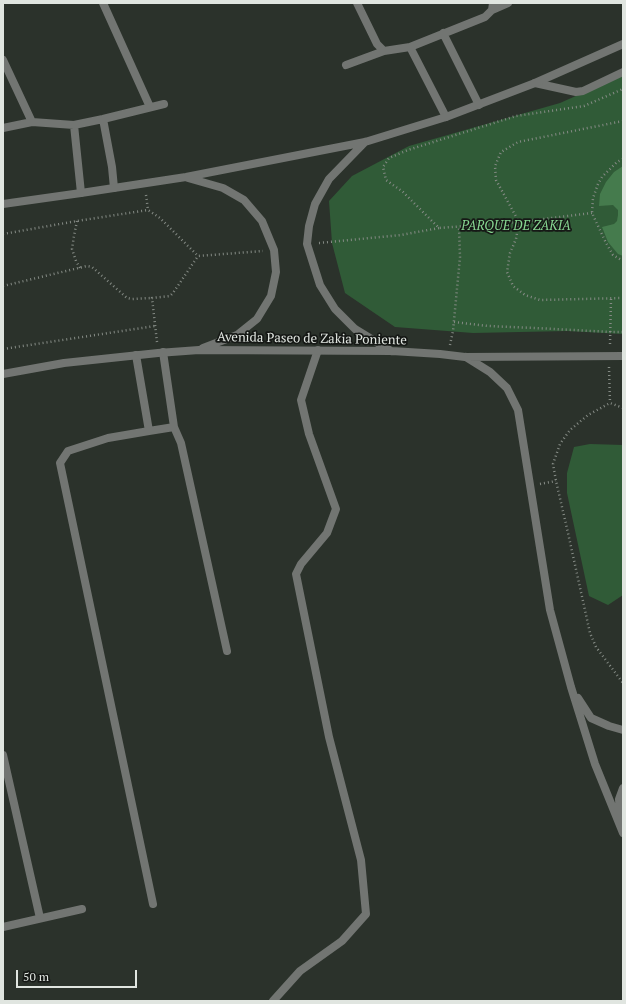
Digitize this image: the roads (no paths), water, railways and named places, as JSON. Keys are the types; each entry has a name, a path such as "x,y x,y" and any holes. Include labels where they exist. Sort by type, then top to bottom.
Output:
{"street":[{"path":"103,3 150,107"},
{"path":"358,3 377,44 384,51"},
{"path":"346,65 384,51 410,47 485,17 493,6 508,3"},
{"path":"443,33 479,105"},
{"path":"3,204 186,178 365,142 446,117 479,105 535,83 623,44"},
{"path":"410,47 446,117"},
{"path":"3,60 32,122"},
{"path":"535,83 576,92 583,91 623,72"},
{"path":"3,128 32,122 74,125 164,104"},
{"path":"103,119 112,167 114,188"},
{"path":"74,125 82,193"},
{"path":"365,142 330,179 315,204 309,226 308,244 320,285 335,309 355,330 392,351"},
{"path":"186,178 223,188 244,200 262,221 274,250 276,272 271,296 257,319 237,335 199,350"},
{"name":"Avenida Paseo de Zakia Poniente","path":"3,374 64,363 160,352 199,350 392,351 465,357 623,356"},
{"path":"273,1001 300,971 342,942 366,914 362,860 329,737 296,574 300,564 327,533 336,509 309,434 301,400 318,350"},
{"path":"160,352 174,427 182,443 227,650"},
{"path":"136,355 149,431"},
{"path":"465,357 490,372 507,388 518,410 550,610 571,687 595,764 622,830"},
{"path":"153,904 60,463 68,451 108,438 174,427"},
{"path":"571,687 591,718 623,730"},
{"path":"3,755 40,918"},
{"path":"622,830 619,799 623,788"},
{"path":"3,927 82,909"}],"park label":[{"name":"PARQUE DE ZAKIA","path":"516,226"}]}
